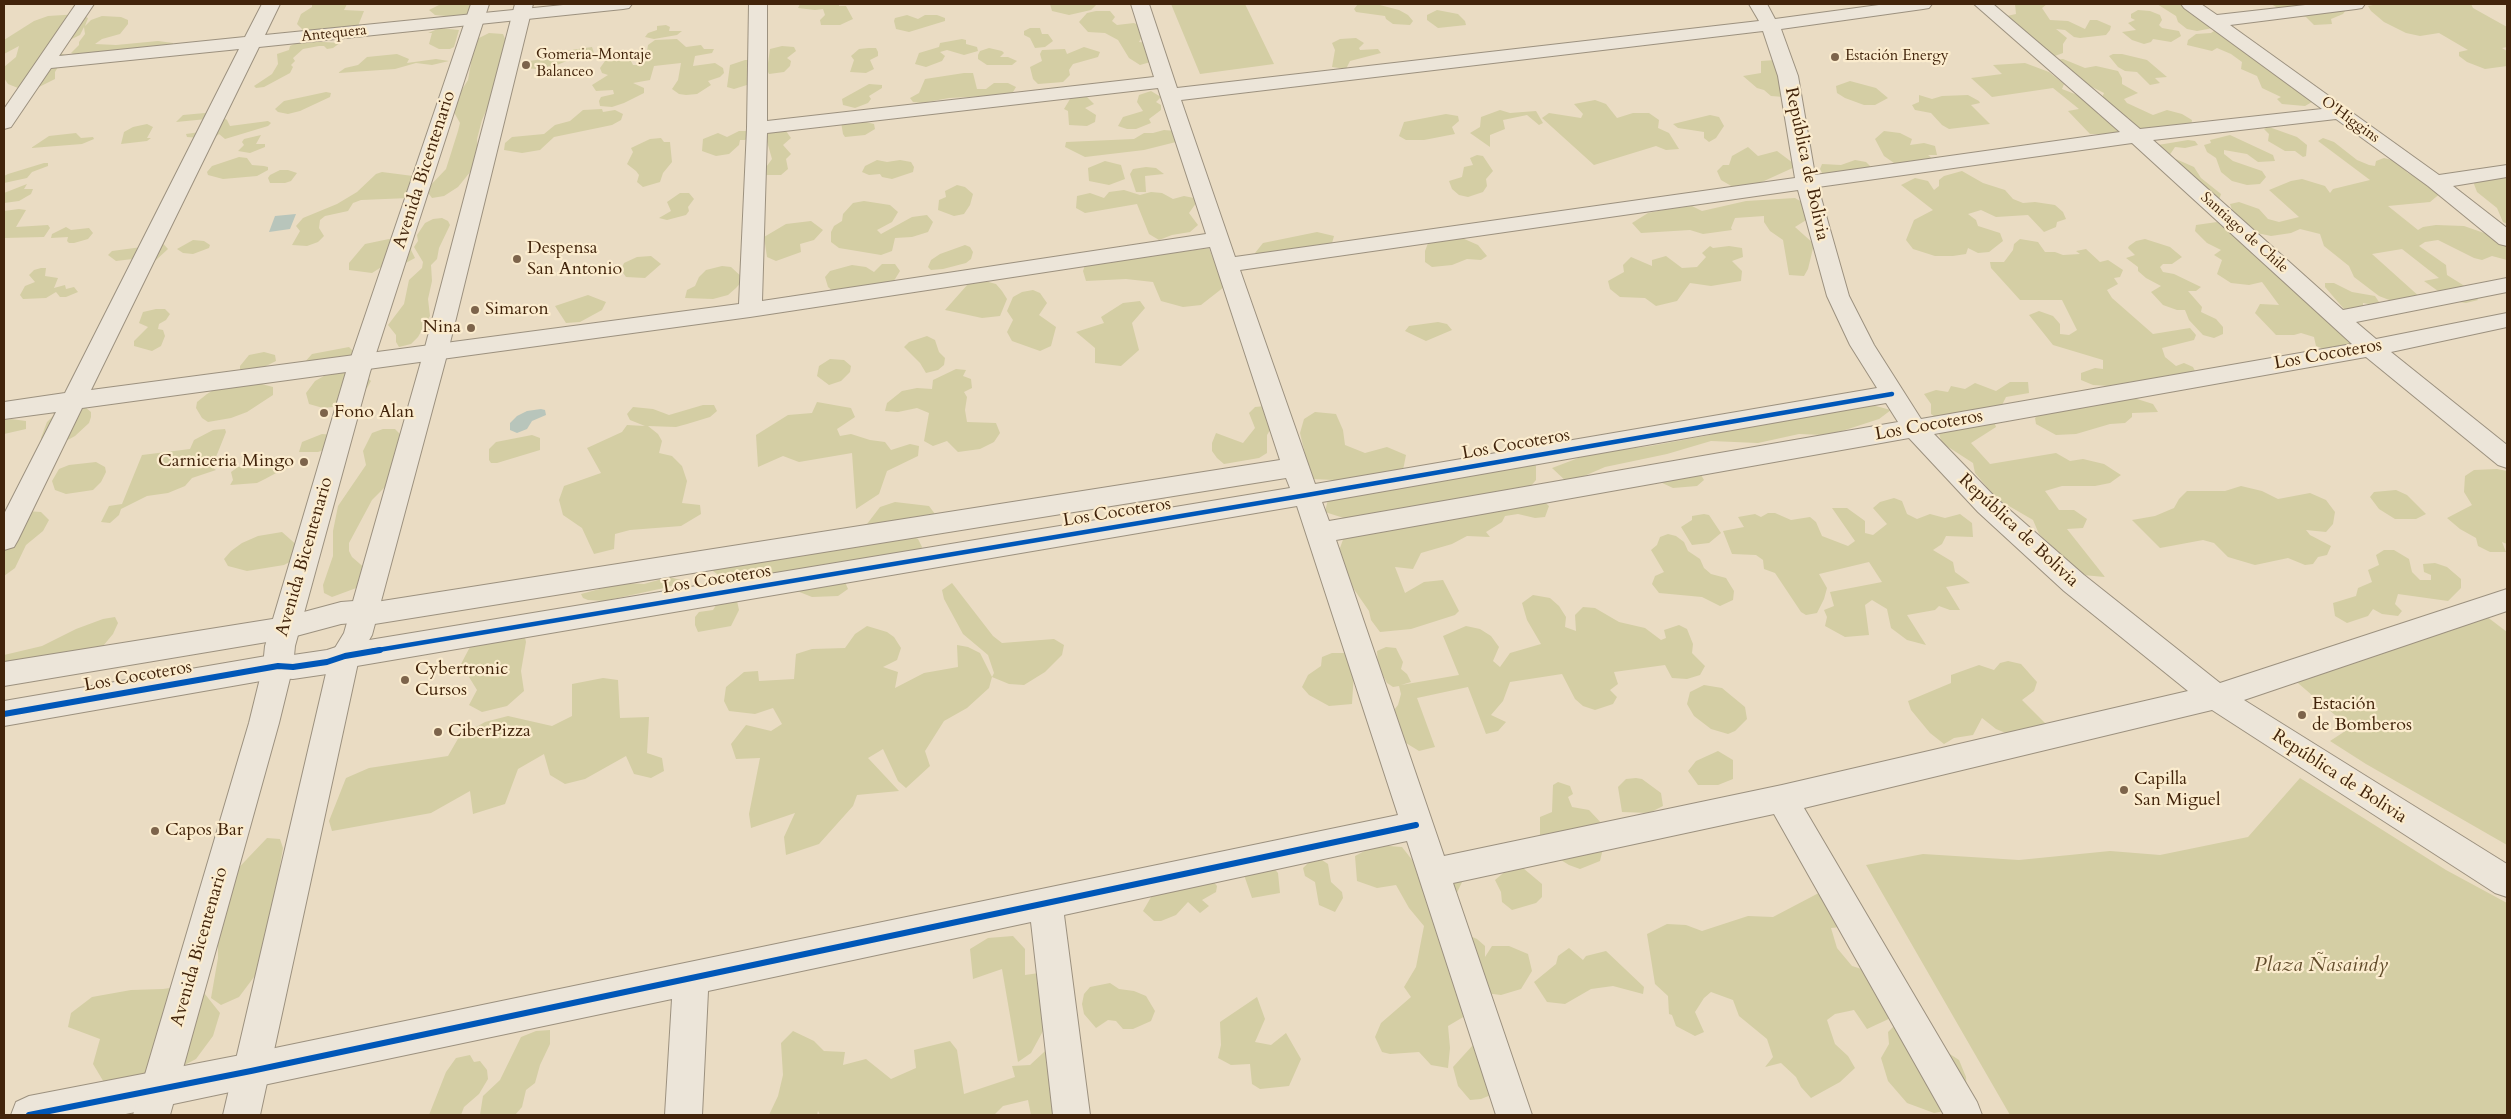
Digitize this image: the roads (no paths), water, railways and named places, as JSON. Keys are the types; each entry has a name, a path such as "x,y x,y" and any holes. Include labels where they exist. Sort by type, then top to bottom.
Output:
{"street":[{"path":"4,123 85,4"},
{"path":"4,540 271,4"},
{"name":"Antequera","path":"45,63 251,43 477,12 623,4"},
{"path":"750,310 757,128 758,4"},
{"path":"1140,4 1320,533 1514,1115"},
{"path":"757,128 1167,88 1764,14 1923,4"},
{"name":"Santiago de Chile","path":"1983,4 2136,136 2371,348 2507,459"},
{"name":"O'Higgins","path":"2190,4 2436,182 2507,239"},
{"path":"2216,21 2356,4"},
{"path":"241,1115 345,656 358,635 436,351 523,9"},
{"name":"Avenida Bicentenario","path":"155,1102 264,724 278,666 280,646 362,360 477,12"},
{"name":"República de Bolivia","path":"1764,14 1788,76 1806,183 1838,296 1862,345 1914,428 1987,505 2074,584 2216,697 2334,774 2507,882"},
{"path":"4,410 362,360 750,310 1806,183 2136,136 2339,113"},
{"path":"2436,182 2507,171"},
{"path":"2338,318 2507,285"},
{"name":"Los Cocoteros","path":"1320,533 2371,348 2507,320"},
{"name":"Los Cocoteros","path":"4,714 278,666 293,667 318,663 345,656 1307,495 1892,394"},
{"name":"Los Cocoteros","path":"4,674 285,628 342,613 354,612 362,615 1296,467"},
{"path":"1432,873 1782,799 2216,697 2507,600"},
{"path":"1782,799 1964,1115"},
{"path":"29,1115 155,1102 252,1070 1416,825"},
{"path":"1046,903 1072,1115"},
{"path":"684,1115 691,978"}],"place":[{"name":"Estación Energy","path":"1835,57"},
{"name":"Gomeria-Montaje Balanceo","path":"526,65"},
{"name":"Despensa San Antonio","path":"517,259"},
{"name":"Simaron","path":"475,310"},
{"name":"Nina","path":"471,328"},
{"name":"Fono Alan","path":"324,413"},
{"name":"Carniceria Mingo","path":"304,462"},
{"name":"Cybertronic Cursos","path":"405,680"},
{"name":"Estación de Bomberos","path":"2302,715"},
{"name":"CiberPizza","path":"438,732"},
{"name":"Capilla San Miguel","path":"2124,790"},
{"name":"Capos Bar","path":"155,831"}],"park label":[{"name":"Plaza Ñasaindy","path":"2321,966"}]}
